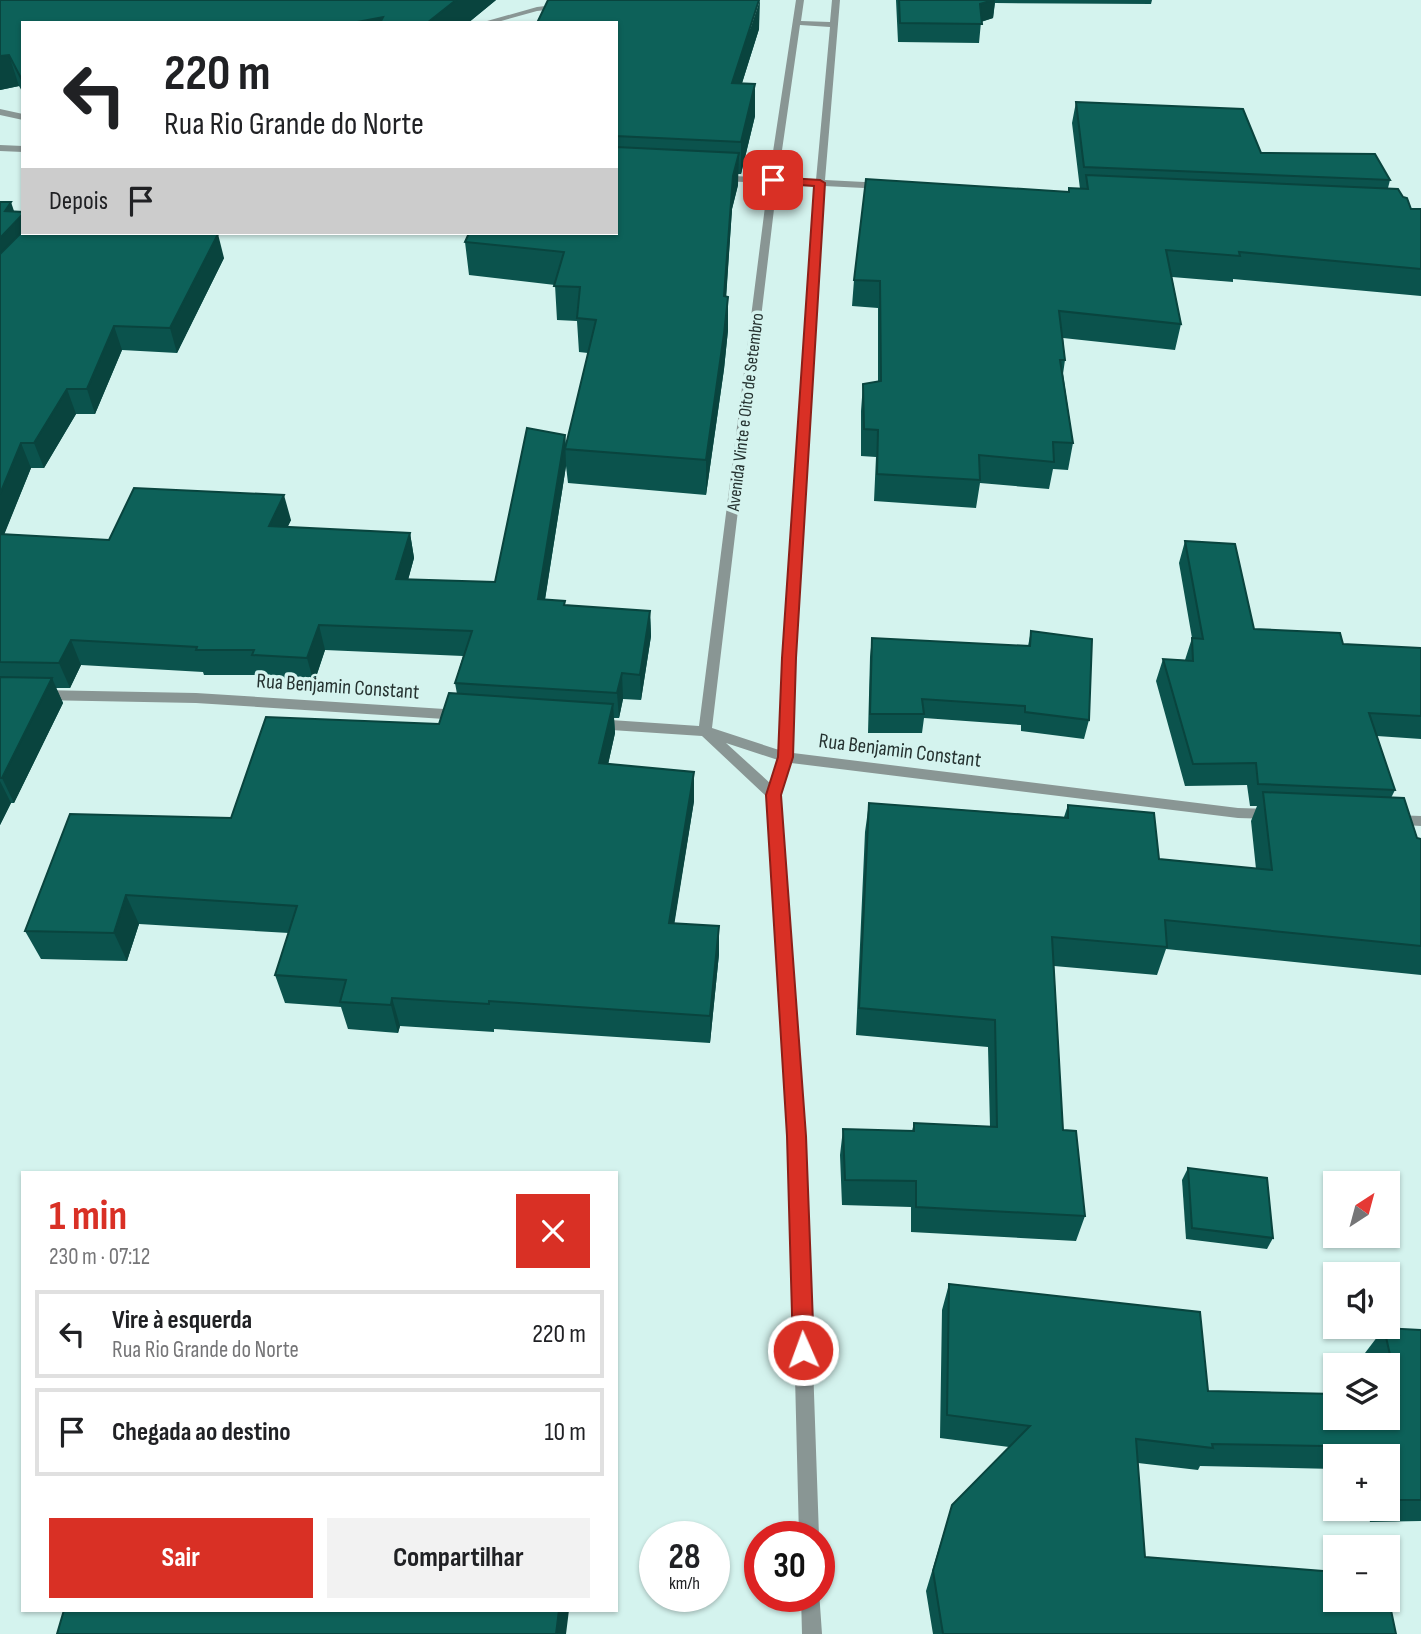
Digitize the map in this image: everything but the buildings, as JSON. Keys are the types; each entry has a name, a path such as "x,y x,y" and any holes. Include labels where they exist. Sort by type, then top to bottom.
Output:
{"street":[{"name":"Avenida Vinte e Oito de Setembro","path":"705,731 773,180 800,0"},
{"path":"809,1521 797,1136 774,795 786,757 789,658 820,183 836,0"},
{"path":"492,21 537,9 577,4"},
{"path":"798,23 835,25"},
{"path":"0,112 21,117"},
{"path":"0,148 21,149"},
{"path":"708,178 902,187"},
{"name":"Rua Benjamin Constant","path":"28,695 195,698 471,716"},
{"name":"Rua Benjamin Constant","path":"581,723 705,731 786,757 1238,813 1290,815"},
{"path":"705,731 774,795"},
{"path":"1382,819 1421,821"},
{"path":"811,1612 812,1634"}],"route":[{"path":"773,180 820,183 789,658 786,757 774,795 797,1136 803,1350"}]}
